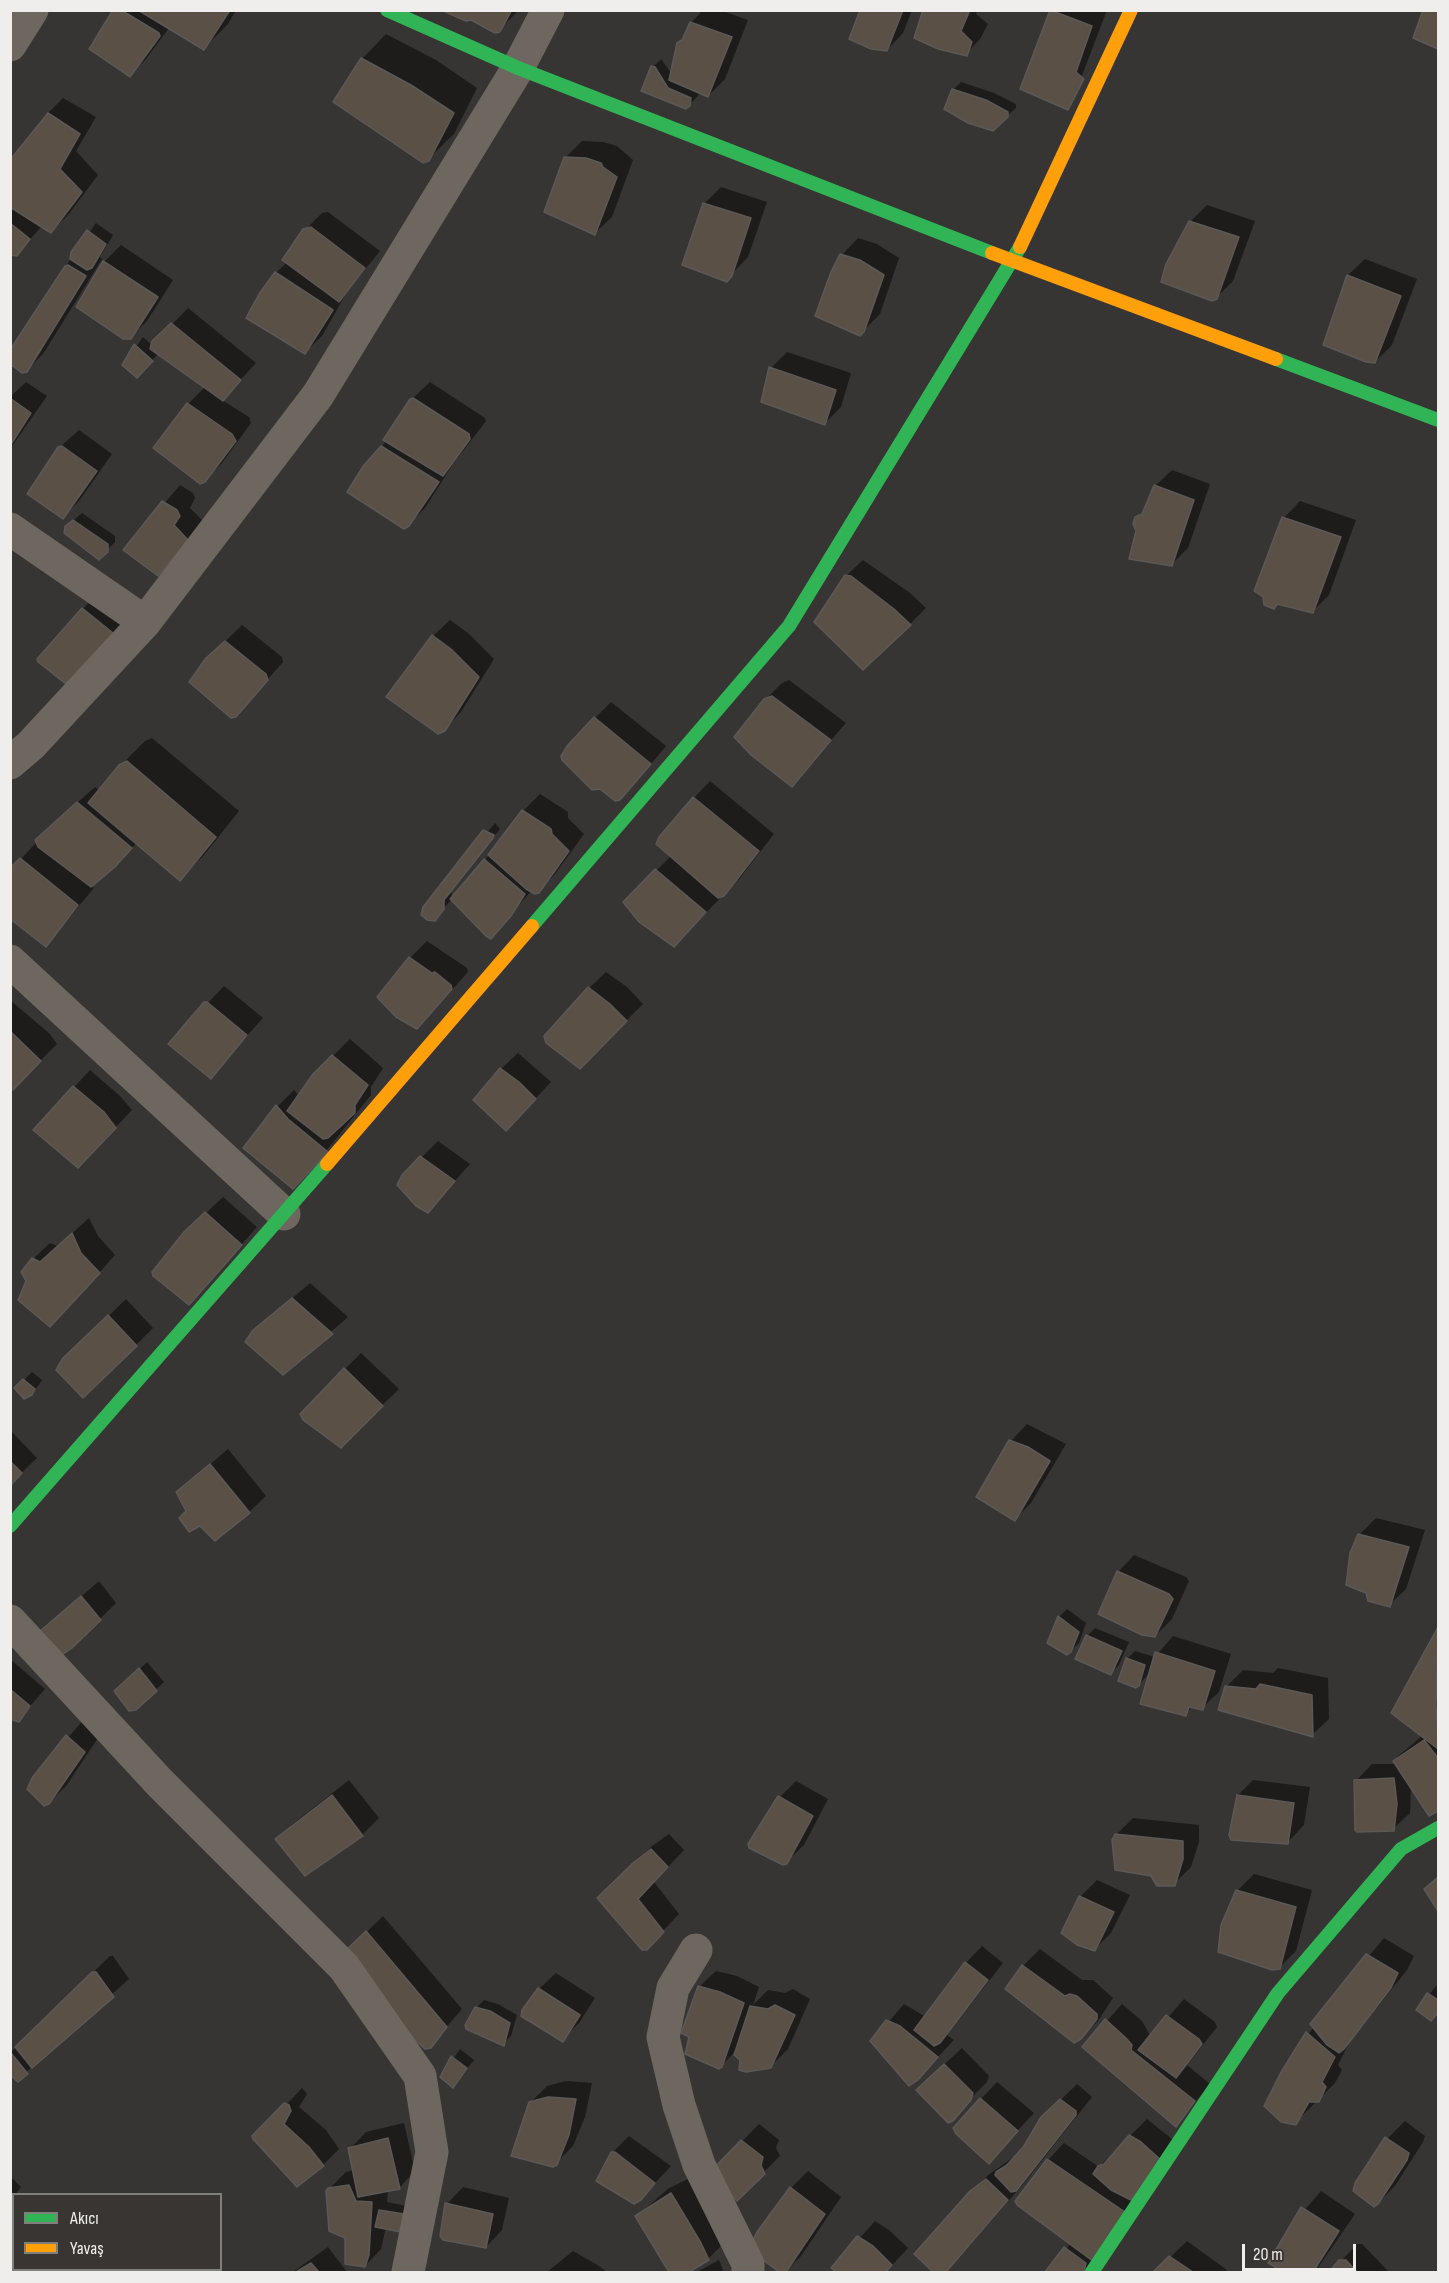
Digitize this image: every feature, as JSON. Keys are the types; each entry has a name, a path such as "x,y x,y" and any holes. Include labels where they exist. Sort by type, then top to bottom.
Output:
{"street":[{"path":"10,45 32,10"},
{"path":"387,10 518,68 1013,261 1438,420"},
{"path":"10,763 31,745 145,622 318,395 518,68 548,10"},
{"path":"10,1526 284,1214 789,626 1013,261 1131,10"},
{"path":"10,529 145,622"},
{"path":"10,961 284,1214"},
{"path":"10,1621 160,1783 344,1967 420,2076 432,2152 408,2272"},
{"path":"1092,2272 1278,1993 1401,1849 1438,1828"},
{"path":"696,1950 673,1988 663,2037 679,2105 699,2165 748,2264 748,2272"}],"building":[{"path":"113,10 121,10 159,33 160,36 130,77 89,49"},
{"path":"138,10 230,10 204,50"},
{"path":"441,10 512,10 500,32 495,33 471,20 466,21"},
{"path":"860,10 903,10 887,51 871,49 849,39"},
{"path":"923,10 970,10 961,31 972,42 967,56 938,49 914,38"},
{"path":"1050,10 1092,26 1076,72 1084,79 1068,110 1020,89"},
{"path":"1423,10 1438,10 1438,49 1413,38"},
{"path":"690,22 732,37 708,97 669,80 677,43 682,40"},
{"path":"361,58 411,85 454,113 429,161 423,163 333,102"},
{"path":"651,66 655,67 668,88 691,98 690,106 686,109 641,91"},
{"path":"952,89 986,100 1008,112 1008,117 993,131 968,123 944,109"},
{"path":"48,113 80,134 60,169 82,192 51,233 10,207 10,160"},
{"path":"564,157 586,158 601,163 617,177 595,235 544,212"},
{"path":"703,203 751,218 732,276 727,282 682,265"},
{"path":"1189,221 1239,237 1217,299 1212,301 1161,282 1166,264"},
{"path":"10,223 30,239 17,256 10,255"},
{"path":"311,227 365,268 339,302 282,260 303,229"},
{"path":"87,230 106,244 92,268 87,270 70,259 71,252"},
{"path":"840,254 860,260 884,275 864,332 860,336 815,316"},
{"path":"103,261 158,297 131,339 123,339 76,307"},
{"path":"68,265 86,276 27,372 22,373 10,364 10,350 65,266"},
{"path":"275,272 333,310 305,354 246,318 259,294"},
{"path":"1347,275 1401,296 1375,363 1366,362 1323,345"},
{"path":"171,323 241,380 223,401 150,349 152,341"},
{"path":"134,344 153,361 137,378 122,365"},
{"path":"769,367 836,390 825,425 761,402"},
{"path":"10,398 31,413 10,446"},
{"path":"413,398 469,434 470,439 443,476 383,440 410,399"},
{"path":"187,403 232,434 236,441 205,482 200,484 153,448"},
{"path":"62,446 97,471 63,519 27,494 58,447"},
{"path":"381,446 439,482 409,526 404,529 347,492 364,465"},
{"path":"1154,485 1194,500 1172,566 1129,559 1136,531 1133,524 1135,517 1142,514"},
{"path":"162,501 177,510 180,516 174,525 188,540 158,576 123,550"},
{"path":"1282,517 1341,537 1313,613 1277,604 1274,609 1264,605 1263,597 1254,591"},
{"path":"73,520 108,544 108,552 99,560 64,533 65,526"},
{"path":"845,575 851,576 911,625 863,670 814,622"},
{"path":"82,608 113,633 71,688 37,659"},
{"path":"432,635 451,649 479,677 445,731 438,734 386,697"},
{"path":"225,641 266,674 268,680 236,717 231,718 189,682 206,658"},
{"path":"772,696 831,740 792,787 751,755 734,737 764,699"},
{"path":"594,717 651,764 620,800 615,801 600,789 592,790 562,760 561,756 568,745"},
{"path":"127,761 216,837 180,881 88,803 119,765"},
{"path":"693,797 759,851 724,896 718,898 656,844 659,837"},
{"path":"77,802 132,848 115,867 91,887 38,847 35,840"},
{"path":"522,810 551,829 552,834 569,851 539,893 535,894 526,889 488,855"},
{"path":"483,830 494,835 493,838 444,900 444,909 435,921 427,920 421,915 423,907"},
{"path":"20,858 78,905 46,947 10,919 10,868"},
{"path":"484,859 525,894 511,916 491,939 450,899"},
{"path":"655,869 706,912 674,947 639,922 623,902"},
{"path":"409,957 432,973 435,972 451,985 452,989 417,1029 396,1017 377,997"},
{"path":"588,987 627,1021 580,1069 546,1043 544,1036"},
{"path":"204,1002 207,1002 247,1035 211,1079 168,1044"},
{"path":"10,1031 41,1061 13,1090 10,1088"},
{"path":"332,1055 368,1085 355,1105 355,1113 328,1138 323,1139 287,1111 313,1074"},
{"path":"500,1068 536,1099 506,1131 473,1100"},
{"path":"73,1086 104,1112 116,1128 78,1168 33,1130"},
{"path":"276,1105 288,1119 328,1152 293,1189 243,1148"},
{"path":"420,1156 455,1181 428,1213 416,1206 397,1185 402,1175"},
{"path":"205,1212 242,1245 189,1305 153,1276 152,1272 184,1232"},
{"path":"72,1233 81,1253 100,1273 50,1327 18,1300 26,1281 21,1272 32,1258 40,1262"},
{"path":"292,1298 333,1334 283,1375 245,1342 253,1330"},
{"path":"108,1315 137,1346 83,1398 56,1370 63,1358"},
{"path":"344,1368 383,1406 341,1448 303,1420 300,1414"},
{"path":"23,1379 35,1389 32,1395 24,1399 14,1388"},
{"path":"1009,1440 1028,1447 1050,1461 1015,1521 976,1497"},
{"path":"10,1461 22,1473 10,1486"},
{"path":"210,1464 250,1513 215,1541 200,1526 189,1532 179,1518 186,1511 176,1492"},
{"path":"1358,1534 1409,1547 1390,1607 1368,1601 1366,1593 1346,1585 1350,1553"},
{"path":"1117,1571 1169,1594 1173,1599 1155,1637 1142,1635 1098,1614"},
{"path":"81,1596 101,1620 72,1648 53,1661 32,1638"},
{"path":"1058,1616 1079,1632 1071,1652 1067,1655 1047,1643"},
{"path":"1438,1627 1436,1704 1438,1749 1391,1713"},
{"path":"1086,1635 1122,1651 1111,1675 1075,1659"},
{"path":"1155,1652 1215,1671 1203,1710 1189,1707 1186,1716 1140,1704"},
{"path":"1126,1658 1145,1665 1139,1686 1136,1688 1118,1681"},
{"path":"139,1668 157,1691 136,1710 129,1711 114,1691"},
{"path":"1260,1684 1312,1695 1313,1737 1218,1710 1225,1686 1256,1689"},
{"path":"10,1689 30,1706 19,1722 10,1719"},
{"path":"66,1735 85,1752 49,1804 44,1806 27,1789 32,1778"},
{"path":"1424,1740 1438,1758 1438,1811 1429,1816 1393,1761"},
{"path":"1394,1778 1397,1804 1394,1831 1357,1832 1355,1830 1354,1780"},
{"path":"332,1795 363,1836 305,1876 275,1839"},
{"path":"1237,1795 1294,1803 1288,1844 1231,1840 1229,1835"},
{"path":"778,1796 813,1816 787,1864 783,1865 749,1848 748,1844"},
{"path":"1115,1834 1183,1841 1183,1859 1175,1886 1157,1886 1151,1876 1115,1870 1112,1840"},
{"path":"651,1849 668,1867 638,1899 664,1932 647,1950 642,1950 597,1898"},
{"path":"1438,1877 1438,1911 1424,1889"},
{"path":"1236,1890 1296,1907 1280,1969 1272,1970 1218,1952 1221,1925"},
{"path":"1079,1896 1114,1912 1095,1951 1077,1945 1061,1933"},
{"path":"366,1931 447,2027 431,2048 425,2049 417,2042 341,1955"},
{"path":"1366,1954 1398,1973 1391,1988 1339,2053 1327,2045 1310,2024"},
{"path":"965,1962 988,1980 940,2043 934,2046 914,2030"},
{"path":"1022,1965 1065,1996 1070,1994 1077,1996 1097,2014 1097,2019 1081,2039 1074,2043 1005,1989"},
{"path":"92,1972 96,1972 114,1997 32,2068 15,2047"},
{"path":"698,1986 720,1992 744,2003 722,2067 719,2069 685,2054 689,2037 681,2033"},
{"path":"538,1988 580,2015 563,2042 521,2016 522,2010"},
{"path":"1427,1993 1438,2000 1438,2013 1431,2021 1416,2010"},
{"path":"775,2005 795,2015 771,2068 746,2072 739,2070 740,2060 734,2055 750,2006 768,2009"},
{"path":"475,2007 490,2011 510,2023 504,2046 466,2029 465,2025"},
{"path":"1166,2015 1199,2039 1202,2044 1176,2078 1138,2050"},
{"path":"1105,2019 1132,2045 1131,2050 1195,2101 1176,2127 1082,2047"},
{"path":"886,2020 900,2026 938,2057 918,2080 909,2086 870,2041"},
{"path":"1306,2032 1335,2057 1322,2082 1326,2087 1319,2102 1309,2102 1296,2125 1281,2122 1264,2106 1280,2074"},
{"path":"11,2053 28,2074 18,2082 10,2075"},
{"path":"451,2056 467,2068 453,2088 440,2077"},
{"path":"944,2064 973,2093 971,2100 953,2121 948,2123 916,2090"},
{"path":"548,2097 576,2099 569,2135 557,2165 553,2167 511,2156 529,2102"},
{"path":"980,2098 1018,2131 989,2164 956,2134 953,2128"},
{"path":"1060,2099 1076,2111 1076,2115 1016,2191 1011,2192 995,2175 996,2172 1007,2165 1024,2146 1041,2117"},
{"path":"284,2103 289,2105 291,2111 284,2124 309,2147 324,2166 297,2187 252,2136"},
{"path":"1129,2135 1141,2142 1162,2161 1131,2200 1111,2190 1093,2174"},
{"path":"1385,2137 1409,2153 1407,2160 1374,2207 1353,2191 1355,2183"},
{"path":"388,2138 400,2189 358,2197 348,2148"},
{"path":"741,2140 763,2157 761,2165 765,2174 737,2201 711,2171"},
{"path":"611,2152 615,2152 655,2183 641,2200 634,2204 596,2181"},
{"path":"1047,2159 1125,2212 1094,2262 1017,2205 1015,2201"},
{"path":"986,2179 1008,2200 946,2272 933,2272 914,2254 970,2191"},
{"path":"349,2185 356,2201 372,2202 369,2255 365,2267 345,2264 345,2238 329,2231 326,2191 328,2188"},
{"path":"790,2187 825,2214 786,2272 779,2272 748,2249 757,2232"},
{"path":"671,2193 709,2260 689,2272 669,2272 635,2216"},
{"path":"445,2203 493,2214 486,2248 443,2240 440,2236"},
{"path":"1301,2207 1339,2231 1313,2272 1284,2272 1268,2263"},
{"path":"379,2210 404,2214 401,2232 375,2227"},
{"path":"857,2236 873,2246 892,2265 886,2272 836,2272 831,2268"},
{"path":"1064,2247 1086,2263 1084,2272 1045,2272"},
{"path":"1169,2256 1193,2272 1153,2272"},
{"path":"1339,2260 1346,2260 1357,2272 1329,2272"},
{"path":"311,2263 319,2272 296,2272"}],"traffic: fast":[{"path":"387,10 518,68 992,253"},
{"path":"532,926 789,626 1020,247"},
{"path":"1276,359 1438,420"},
{"path":"10,1526 327,1164"},
{"path":"1092,2272 1278,1993 1401,1849 1438,1828"}],"traffic: slow":[{"path":"1020,247 1131,10"},
{"path":"992,253 1276,359"},
{"path":"327,1164 532,926"}]}
